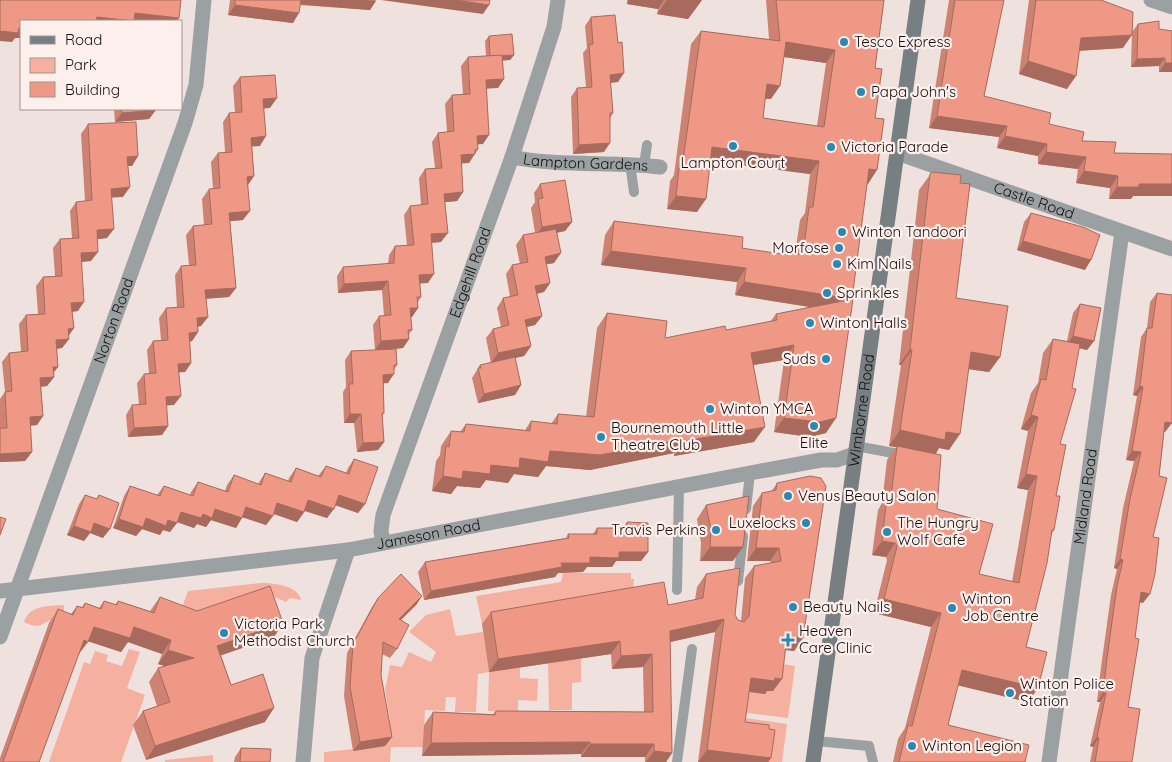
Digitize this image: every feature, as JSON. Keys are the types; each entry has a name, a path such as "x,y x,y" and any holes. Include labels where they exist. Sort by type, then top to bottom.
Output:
{"street":[{"name":"Norton Road","path":"0,636 185,123 196,85 204,0"},
{"name":"Edgehill Road","path":"383,543 381,531 383,516 512,157 554,27 558,0"},
{"name":"Wimborne Road","path":"813,762 918,0"},
{"path":"1151,0 1172,7"},
{"name":"Castle Road","path":"897,153 1172,249"},
{"name":"Lampton Gardens","path":"512,157 538,162 638,164 660,167"},
{"name":"Midland Road","path":"1049,762 1122,232"},
{"name":"Jameson Road","path":"0,591 348,550 679,486 821,460 837,460 855,450"},
{"path":"303,762 312,658 348,550"}],"lane":[{"path":"634,192 638,164 647,145"},
{"path":"855,450 911,456"},
{"path":"737,589 750,473"},
{"path":"678,590 679,486"},
{"path":"677,762 692,649"},
{"path":"816,741 870,746 873,762"}],"green space":[{"path":"563,573 631,573 631,579 634,579 633,598 482,624 476,596 561,582"},
{"path":"260,583 278,584 290,588 299,595 301,600 290,598 286,602 259,590 174,629 188,591"},
{"path":"64,605 64,611 60,617 36,626 24,622 30,612 35,609"},
{"path":"450,609 456,636 483,632 489,671 520,667 520,678 538,679 537,701 518,700 518,712 488,711 489,672 478,674 476,712 455,712 456,697 446,697 445,711 425,710 423,747 391,747 390,762 324,762 324,752 385,746 381,721 390,720 385,690 390,665 402,667 409,652 431,662 436,652 409,632 426,615"},
{"path":"129,649 140,652 127,688 145,695 121,762 49,762 84,662 90,664 95,651 108,655 106,661 122,666"},
{"path":"581,658 581,682 572,683 572,710 549,710 548,663"},
{"path":"776,663 795,666 788,718 740,712 742,691"},
{"path":"739,717 787,724 782,762 763,762"},
{"path":"213,755 213,762 165,762 165,760"}],"building":[{"path":"0,0 181,0 179,18 135,13 134,20 97,17 96,20 20,20 18,33 0,31"},
{"path":"235,0 301,0 299,13 235,5"},
{"path":"456,0 490,0 489,5"},
{"path":"776,0 884,0 875,68 882,69 875,118 884,119 877,170 869,169 852,299 744,282 746,268 611,251 614,221 743,237 742,248 781,254 803,254 809,207 813,207 819,161 712,147 706,199 676,196 679,168 682,168 701,31 780,41","holes":["786,42 835,50 824,127 763,118 767,84 780,86"]},
{"path":"955,0 1004,0 984,96 1051,113 1049,124 1084,132 1082,141 1116,142 1114,153 1172,154 1172,184 1139,184 1139,187 1117,187 1118,176 1084,171 1086,157 1046,152 1047,144 1005,136 1007,126 937,116"},
{"path":"1036,0 1101,0 1133,12 1132,35 1081,38 1076,76 1028,61"},
{"path":"615,15 618,43 622,42 624,73 610,75 613,113 610,113 610,143 579,145 577,88 592,87 589,45 593,44 591,17"},
{"path":"1159,21 1159,29 1172,31 1172,63 1165,63 1165,58 1137,59 1138,24"},
{"path":"512,34 514,55 490,56 489,36"},
{"path":"502,55 504,79 486,80 489,135 477,136 478,149 475,150 475,154 461,155 463,192 444,194 448,233 431,234 434,274 419,275 421,297 417,297 418,308 410,308 412,330 408,330 409,339 381,341 379,316 391,315 388,281 344,284 343,267 394,263 395,246 414,245 410,206 428,204 425,169 442,168 438,133 454,131 452,95 470,94 468,57"},
{"path":"275,75 277,98 263,99 266,136 251,138 254,176 247,177 250,211 229,213 236,288 205,290 208,317 197,318 198,332 189,333 191,363 178,364 181,396 166,397 168,426 134,428 132,405 146,404 144,374 156,373 153,341 168,340 166,308 184,307 181,266 196,265 193,226 212,224 209,189 220,188 218,153 232,152 229,113 242,112 240,77"},
{"path":"121,110 156,110 122,113"},
{"path":"136,122 138,156 127,157 130,187 111,189 114,229 97,230 98,252 81,253 84,302 71,303 74,328 68,329 69,339 56,340 58,367 53,367 54,377 40,378 43,416 30,417 32,452 0,454 0,428 7,428 5,392 12,391 9,353 28,351 26,315 45,314 43,277 62,276 60,239 79,238 76,202 92,200 88,124"},
{"path":"932,172 961,175 960,183 970,184 956,298 1008,306 1000,357 971,352 960,434 946,432 945,440 900,430 912,350 910,349 930,174"},
{"path":"565,180 572,222 542,227 538,199 543,198 540,184"},
{"path":"1031,213 1083,227 1100,235 1091,260 1023,241"},
{"path":"556,229 561,253 545,257 550,283 535,286 542,316 525,320 531,346 498,353 493,329 509,325 503,298 518,295 512,265 528,262 523,235"},
{"path":"1157,293 1172,295 1172,423 1165,422 1159,476 1167,478 1153,537 1159,538 1155,574 1150,594 1141,592 1135,638 1139,639 1128,707 1140,709 1132,762 1095,762 1099,738 1097,737 1106,693 1103,693 1107,658 1117,586 1123,560 1120,559 1130,499 1141,452 1132,451 1143,387 1140,386 1147,328 1152,328"},
{"path":"853,299 836,418 820,422 784,418 794,345 751,353 765,427 685,441 684,439 600,455 550,451 548,462 520,458 519,468 491,465 490,474 463,471 462,479 443,476 446,446 449,447 451,431 464,432 466,424 530,431 531,421 557,424 558,414 594,417 607,313 667,321 665,338 725,326 726,330 777,320 776,314"},
{"path":"1080,304 1101,308 1094,341 1073,336"},
{"path":"1053,339 1080,344 1072,388 1076,389 1060,444 1066,445 1056,496 1060,496 1054,530 1052,530 1047,563 1026,647 1047,652 1038,688 962,670 948,725 1029,745 1025,762 899,762 908,725 912,726 941,613 884,599 897,546 895,543 882,541 887,496 891,497 897,446 941,455 937,509 993,524 979,574 1019,583 1037,476 1026,474 1038,417 1031,415 1041,379 1046,380"},
{"path":"396,349 397,365 394,365 394,374 383,375 384,413 382,413 384,442 363,443 361,414 350,414 349,384 353,384 351,351"},
{"path":"515,357 521,385 484,394 478,368 481,368 480,365"},
{"path":"354,459 378,467 365,504 339,495 334,509 308,500 304,512 277,503 273,516 246,507 242,518 215,509 212,518 203,514 201,518 181,512 177,523 168,520 166,526 146,518 143,527 119,519 130,486 160,496 164,486 193,496 198,482 228,492 234,475 261,485 265,473 291,482 296,468 321,477 326,466 349,474"},
{"path":"810,476 821,478 826,486 803,638 787,636 782,679 775,678 774,681 751,678 745,722 769,725 769,729 775,730 771,758 707,750 724,619 670,631 672,753 654,751 654,744 590,744 590,742 431,743 433,712 495,715 496,711 653,712 652,654 621,656 620,641 498,659 491,612 664,582 668,605 703,598 706,574 740,568 735,615 738,620 744,622 749,616 754,566 781,561 779,548 756,548 762,493 776,490 777,483"},
{"path":"85,495 97,499 99,495 119,503 110,529 94,523 91,532 74,526"},
{"path":"749,496 743,547 710,547 711,530 706,505"},
{"path":"0,517 6,519 0,535"},
{"path":"627,522 648,523 648,552 619,552 619,558 590,557 590,563 561,563 562,567 431,591 425,562 569,538 568,534 597,534 597,528 627,528"},
{"path":"401,574 422,596 399,619 409,625 397,649 383,642 381,675 392,737 360,742 350,687 353,644 378,598"},
{"path":"270,586 283,623 217,646 231,685 263,674 274,708 155,746 143,711 170,702 158,668 194,658 168,650 171,640 134,627 130,638 94,627 88,642 84,640 39,762 3,762 58,609 73,615 77,606 83,608 85,603 101,609 104,601 117,605 118,601 154,613 160,597 197,611"},
{"path":"241,748 271,749 270,762 240,762"}],"place":[{"name":"Tesco Express","path":"844,42"},
{"name":"Papa John's","path":"861,92"},
{"name":"Lampton Court","path":"733,146"},
{"name":"Victoria Parade","path":"831,147"},
{"name":"Winton Tandoori","path":"842,232"},
{"name":"Morfose","path":"839,248"},
{"name":"Kim Nails","path":"837,264"},
{"name":"Sprinkles","path":"827,293"},
{"name":"Winton Halls","path":"810,323"},
{"name":"Suds","path":"826,359"},
{"name":"Winton YMCA","path":"710,409"},
{"name":"Elite","path":"814,426"},
{"name":"Bournemouth Little Theatre Club","path":"601,437"},
{"name":"Venus Beauty Salon","path":"788,496"},
{"name":"Luxelocks","path":"806,523"},
{"name":"Travis Perkins","path":"716,530"},
{"name":"The Hungry Wolf Cafe","path":"887,532"},
{"name":"Beauty Nails","path":"793,607"},
{"name":"Winton Job Centre","path":"952,608"},
{"name":"Victoria Park Methodist Church","path":"224,633"},
{"name":"Heaven Care Clinic","path":"788,640"},
{"name":"Winton Police Station","path":"1010,693"},
{"name":"Winton Legion","path":"912,746"}]}
